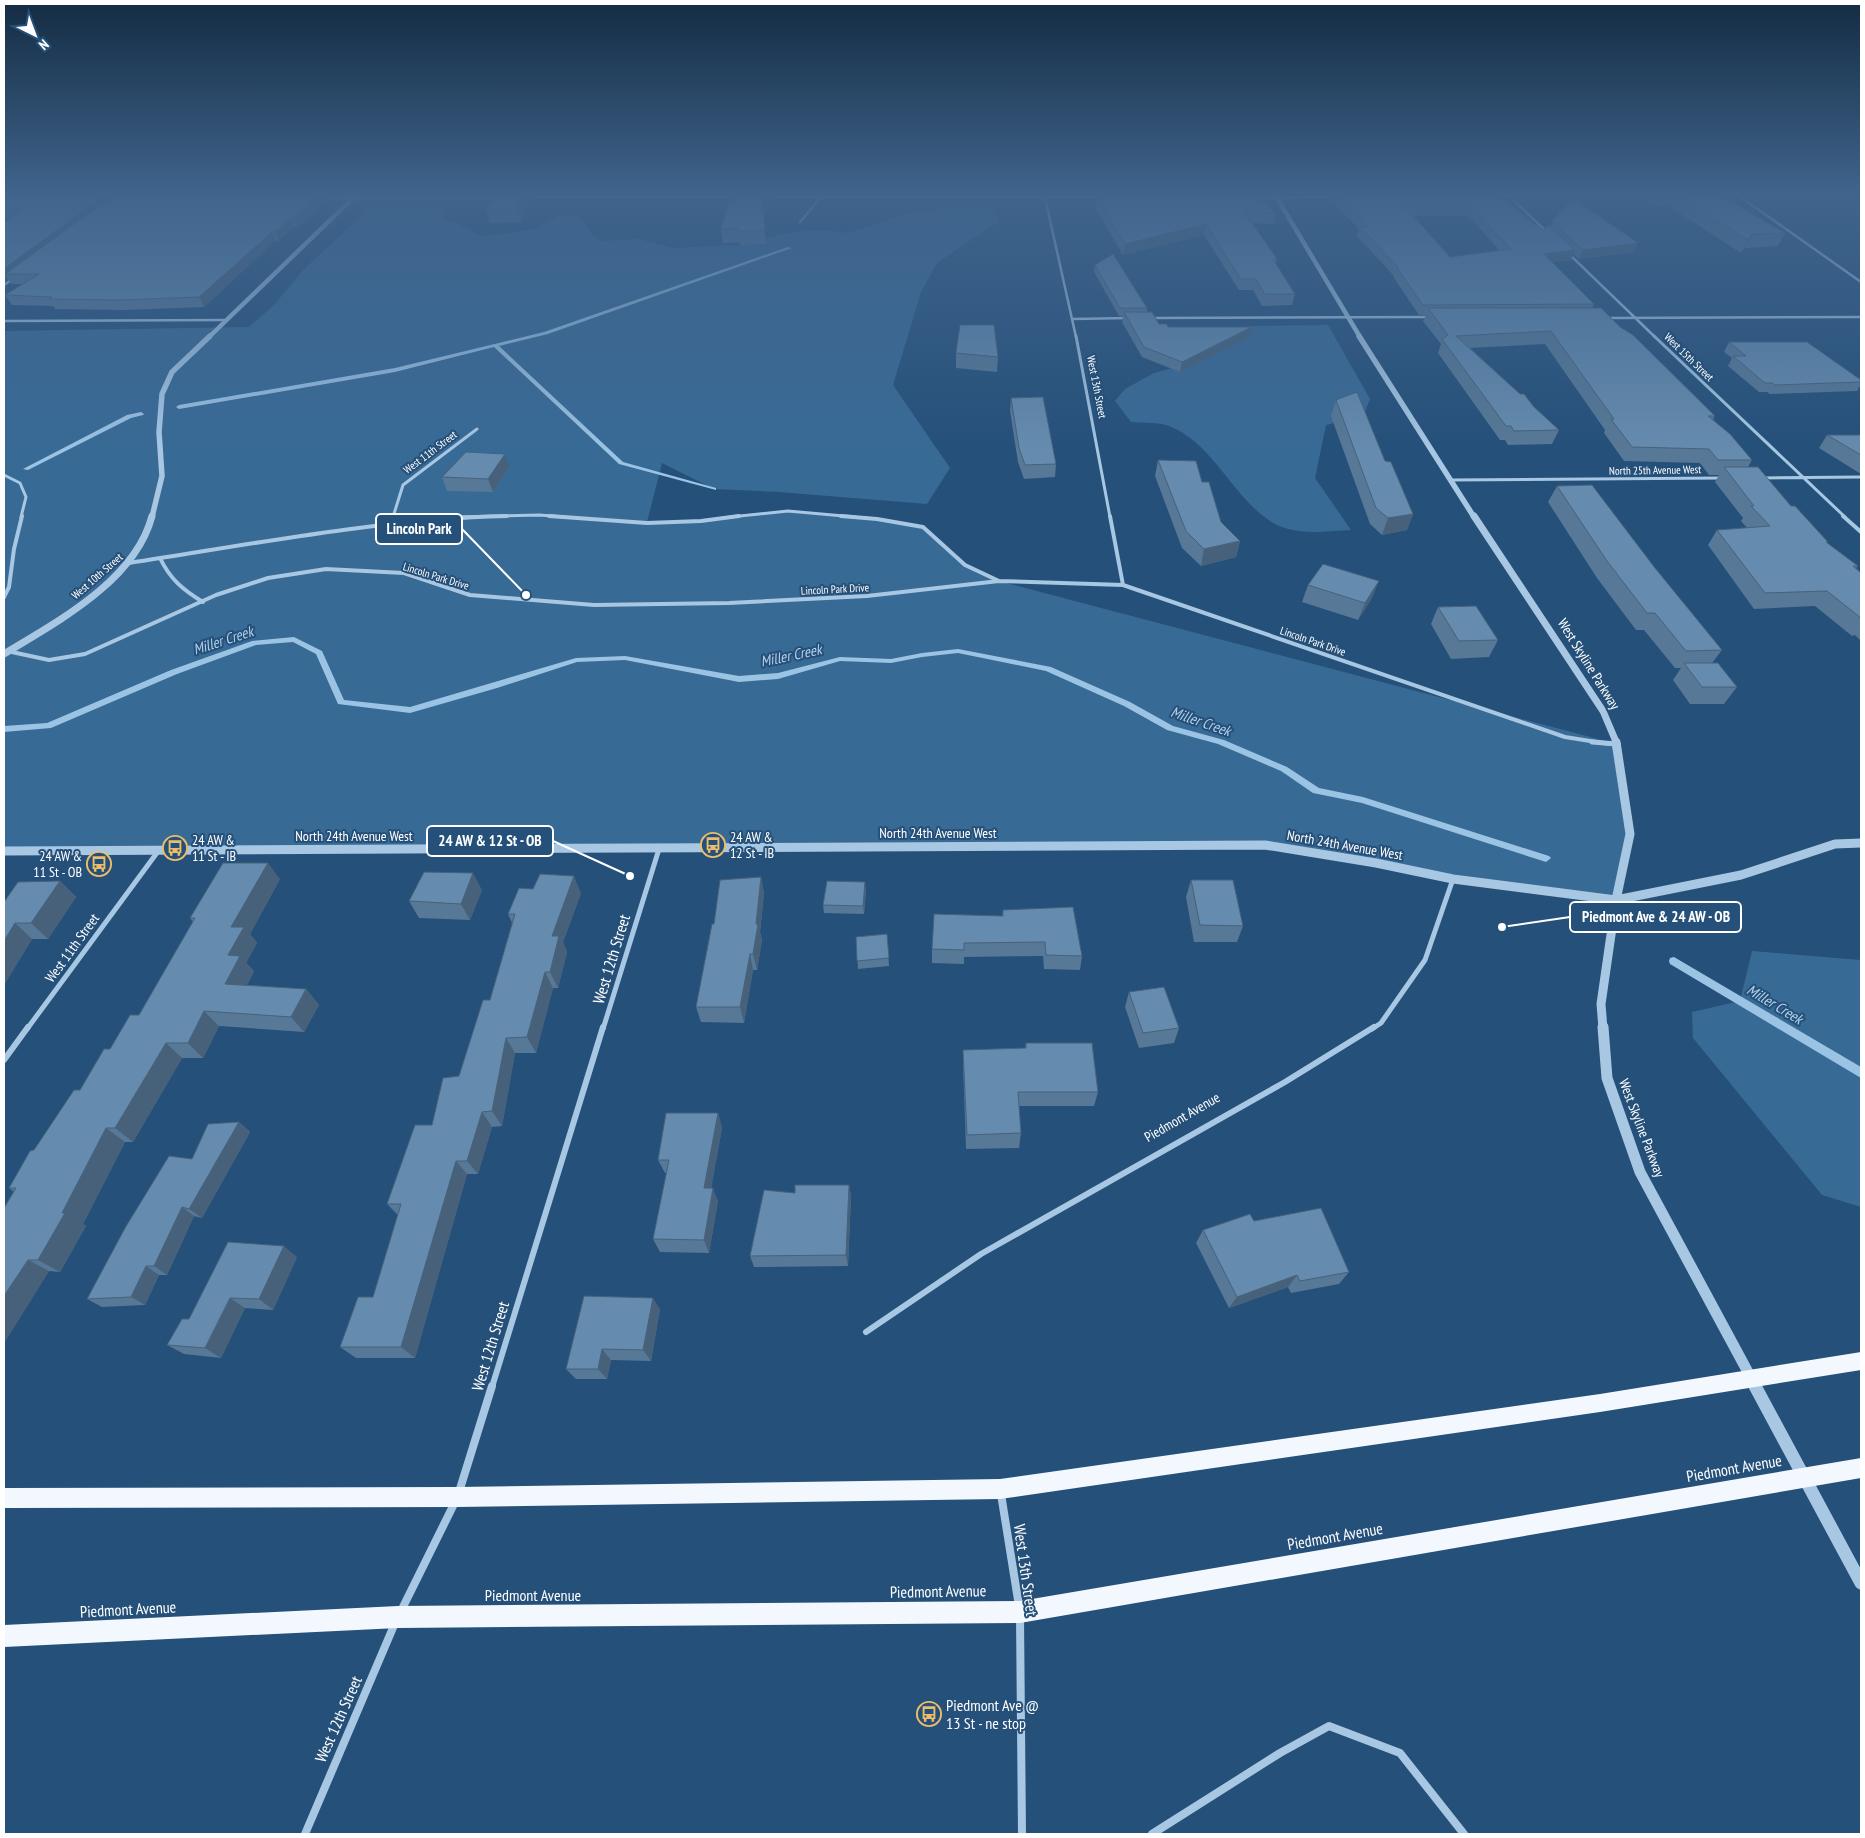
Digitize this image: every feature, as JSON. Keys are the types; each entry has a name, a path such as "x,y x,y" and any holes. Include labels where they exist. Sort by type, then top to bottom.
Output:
{"highway":[{"path":"4,1498 457,1497 1000,1489 1590,1404 1861,1361"},
{"name":"Piedmont Avenue","path":"4,1636 398,1617 1020,1612 1861,1468"}],"street":[{"name":"West 10th Street","path":"4,652 61,619 92,596 129,563 148,526 162,476 158,432 162,394 172,372 269,279"},
{"name":"West 13th Street","path":"1064,279 1122,585"},
{"name":"West Skyline Parkway","path":"1325,279 1450,480 1603,711 1617,744 1630,834 1616,900 1601,1004 1607,1078 1640,1172 1861,1583"},
{"name":"West 15th Street","path":"1596,279 1801,477 1861,532"},
{"path":"1141,318 1431,317"},
{"path":"1073,319 1131,318"},
{"path":"1596,318 1861,318"},
{"path":"4,321 226,320"},
{"name":"West 11th Street","path":"391,523 403,485 477,430"},
{"path":"4,475 20,483 26,497 14,549 9,587 4,597"},
{"path":"1753,478 1861,477"},
{"name":"North 25th Avenue West","path":"1450,480 1724,478"},
{"name":"Lincoln Park Drive","path":"129,563 391,523 452,517 539,515 656,522 701,521 766,512 788,511 877,519 923,527 965,565 999,582"},
{"path":"160,558 165,572 176,586 203,602"},
{"name":"Lincoln Park Drive","path":"4,652 49,660 86,654 216,595 268,578 326,569 404,573 470,595 594,605 729,603 867,596 999,582 1122,585 1565,736 1595,743 1617,744"},
{"name":"North 24th Avenue West","path":"4,851 1265,845 1376,863 1453,879 1616,900 1741,875 1834,844 1861,843"},
{"name":"West 12th Street","path":"305,1834 398,1617 457,1497 659,849"},
{"name":"West 11th Street","path":"4,1060 159,850"},
{"name":"Piedmont Avenue","path":"866,1332 981,1254 1285,1082 1381,1023 1426,960 1453,879"},
{"name":"West 13th Street","path":"1000,1489 1020,1612 1022,1834"},
{"path":"1152,1834 1280,1753 1329,1726 1400,1753 1464,1834"}],"shaded area":[{"path":"296,279 928,279 921,292 893,385 950,468 927,504 779,492 714,489 662,463 647,522 701,521 766,512 788,511 877,519 923,527 965,565 999,581 1617,744 1630,834 1616,900 1265,845 4,851 4,331 249,327 275,304"},
{"path":"1328,325 1370,399 1363,416 1326,425 1315,478 1351,530 1303,531 1284,528 1275,524 1260,514 1247,501 1199,445 1185,434 1165,425 1131,422 1115,401 1125,389 1154,373 1202,360 1233,329 1252,326"},
{"path":"1752,951 1861,960 1861,1207 1822,1195 1693,1038 1692,1012 1740,1001"}],"building":[{"path":"31,279 219,279 199,297 119,300 49,299 52,297 5,295"},
{"path":"1103,279 1129,279 1147,308 1120,308"},
{"path":"1241,279 1285,279 1295,294 1265,294 1256,279"},
{"path":"1405,279 1569,279 1594,304 1423,305"},
{"path":"1428,308 1601,308 1620,327 1633,335 1715,416 1708,416 1730,434 1752,460 1718,460 1709,449 1632,447 1551,331 1456,336 1520,394 1524,394 1534,407 1559,430 1514,431 1511,426 1506,426 1442,339 1448,335"},
{"path":"1124,312 1152,312 1159,324 1167,324 1168,327 1252,327 1182,362 1144,347"},
{"path":"960,325 994,325 998,357 956,353"},
{"path":"1729,342 1807,342 1861,380 1861,382 1775,385 1773,383 1765,383 1733,356 1746,356"},
{"path":"1357,392 1385,461 1391,462 1413,514 1388,518 1376,508 1336,400"},
{"path":"1043,397 1056,464 1025,465 1019,448 1011,398"},
{"path":"1827,435 1861,435 1861,455"},
{"path":"466,452 505,454 488,479 442,477"},
{"path":"1158,460 1196,461 1202,482 1209,482 1221,522 1240,541 1204,549 1186,531"},
{"path":"1724,467 1758,467 1791,506 1795,506 1828,542 1826,542 1858,566 1853,566 1861,573 1861,618 1827,591 1765,593 1717,530 1770,526 1751,506 1754,506"},
{"path":"1592,485 1655,568 1722,650 1686,651 1655,613 1647,613 1607,561 1557,486"},
{"path":"1323,564 1379,581 1365,603 1308,585"},
{"path":"1476,606 1498,640 1459,641 1438,607"},
{"path":"1684,663 1718,663 1737,687 1702,687"},
{"path":"223,863 268,863 231,927 244,927 228,955 240,956 225,984 306,989 291,1017 204,1011 188,1043 166,1043 115,1128 106,1128 62,1213 65,1213 38,1260 28,1260 4,1296 4,1208 16,1188 9,1188 30,1151 34,1150 74,1090 80,1090 104,1049 110,1049 130,1015 139,1015 195,918 190,918"},
{"path":"424,872 473,873 461,904 409,901"},
{"path":"540,874 574,876 552,936 559,936 550,972 545,972 527,1037 506,1038 492,1111 482,1112 467,1161 456,1161 401,1347 340,1347 358,1297 373,1297 401,1204 387,1204 415,1125 432,1125 443,1078 459,1076 483,1000 490,1000 515,914 508,914 519,888 533,889"},
{"path":"761,877 756,924 758,924 740,1007 696,1007 712,924 714,924 720,880"},
{"path":"1191,880 1233,880 1243,926 1200,925"},
{"path":"60,881 31,923 15,923 4,941 4,902 18,882"},
{"path":"827,881 865,882 863,906 823,905"},
{"path":"1073,907 1082,956 1046,955 1045,942 964,943 964,950 932,949 934,914 1003,916 1003,910"},
{"path":"887,934 889,958 857,961 856,937"},
{"path":"1164,987 1179,1028 1143,1033 1129,992"},
{"path":"1026,1043 1092,1043 1098,1092 1018,1092 1021,1133 967,1135 963,1050 1026,1048"},
{"path":"666,1113 718,1113 704,1188 713,1188 704,1240 653,1239 669,1160 658,1160"},
{"path":"239,1122 189,1209 182,1207 154,1266 146,1266 131,1297 87,1299 125,1228 169,1156 192,1159 208,1124"},
{"path":"795,1185 849,1185 846,1255 750,1256 764,1190 795,1193"},
{"path":"1321,1208 1349,1272 1300,1281 1297,1275 1237,1297 1203,1230 1250,1214 1254,1221"},
{"path":"228,1242 284,1246 259,1299 230,1298 205,1348 167,1345 182,1319 189,1319"},
{"path":"584,1296 653,1298 643,1350 602,1349 598,1369 566,1369"}],"waterway":[{"path":"495,345 546,333 702,279"},
{"path":"179,407 395,370 495,345"},
{"path":"495,345 621,463 714,489"},
{"path":"26,469 129,416 141,414"},
{"name":"Miller Creek","path":"4,729 48,726 174,672 255,643 294,639 319,653 341,702 410,710 576,660 625,658 739,679 778,676 840,659 891,661 958,651 1048,669 1127,704 1170,728 1221,742 1284,769 1316,791 1363,800 1546,858"},
{"name":"Miller Creek","path":"1674,961 1861,1073"}],"place":[{"name":"Lincoln Park","path":"526,595"},
{"name":"24 AW & 12 St - IB","path":"713,845"},
{"name":"24 AW & 11 St - IB","path":"175,848"},
{"name":"24 AW & 11 St - OB","path":"99,864"},
{"name":"24 AW & 12 St - OB","path":"630,876"},
{"name":"Piedmont Ave & 24 AW - OB","path":"1502,927"},
{"name":"Piedmont Ave @ 13 St - ne stop","path":"929,1714"}]}
